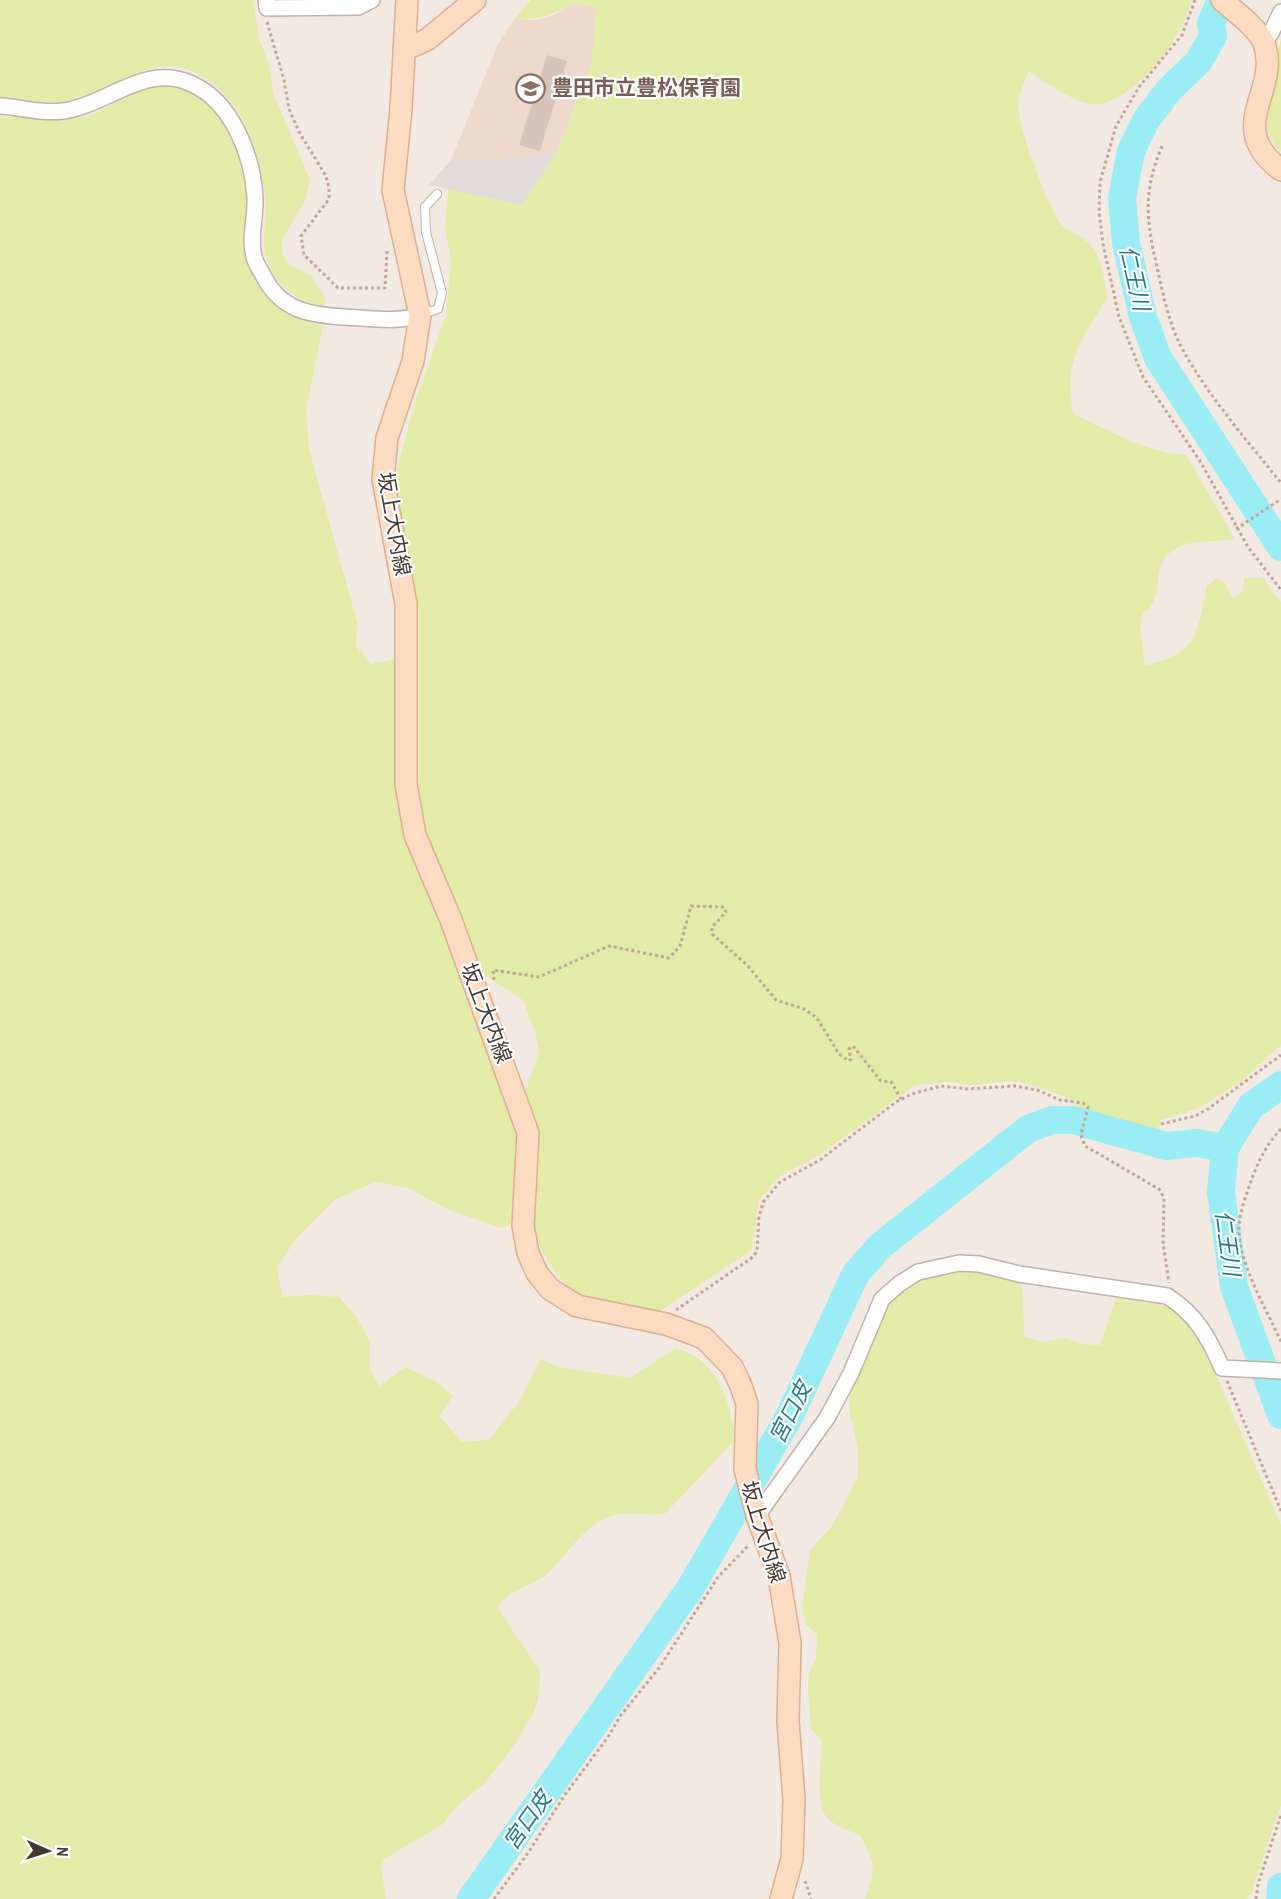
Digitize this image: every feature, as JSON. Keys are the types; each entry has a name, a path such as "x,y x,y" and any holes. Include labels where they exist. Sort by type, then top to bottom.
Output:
{"main road":[{"name":"坂上大内線","path":"407,0 393,190 420,315 413,361 392,420 383,461 383,479 403,573 406,604 406,784 416,835 451,920 528,1133 523,1226 528,1254 537,1273 550,1290 577,1306 666,1324 704,1338 732,1367 747,1404 744,1468 758,1518 779,1576 790,1643 788,1721 794,1800 792,1858 786,1896"},
{"path":"404,50 428,39 475,0"},
{"path":"1222,0 1261,38 1268,70 1256,116 1258,147 1281,171"}],"street":[{"path":"267,4 358,7 372,0"},
{"path":"1261,38 1271,33 1281,12"},
{"path":"0,106 62,111 88,105 141,80 162,76 194,85 213,100 232,121 251,166 255,198 254,258 272,292 290,306 304,313 323,316 395,320 420,315"},
{"path":"758,1518 827,1418 851,1373 882,1299 898,1284 918,1272 959,1263 979,1264 1019,1274 1167,1296 1185,1307 1208,1336 1222,1368 1281,1371"}],"lane":[{"path":"420,315 438,309 442,293 426,232 425,207 437,194"}],"path":[{"path":"1195,0 1182,35 1139,87 1116,126 1100,182 1099,213 1105,255 1128,344 1143,377 1200,461 1236,529 1281,590"},
{"path":"267,4 267,23 284,80 289,109 299,132 326,176 329,188 329,199 302,236 304,255 338,288 385,288 387,245"},
{"path":"1162,146 1151,172 1147,207 1149,232 1172,325 1182,349 1235,429 1281,483"},
{"path":"1236,529 1281,499"},
{"path":"494,982 492,970 539,977 609,946 669,958 680,946 692,906 724,907 726,912 712,927 712,934 748,966 776,1000 804,1010 817,1018 839,1054 849,1061 851,1059 849,1049 853,1046 881,1080 891,1082 901,1100"},
{"path":"1161,1124 1195,1116 1208,1109 1281,1054"},
{"path":"666,1324 678,1306 753,1257 757,1251 759,1216 764,1201 780,1182 820,1160 901,1100 941,1086 968,1089 1015,1086 1037,1090 1060,1100 1083,1103 1088,1107 1081,1135 1085,1146 1159,1189 1164,1198 1163,1243 1168,1267 1167,1296"},
{"path":"1281,1129 1266,1148 1255,1170 1240,1217 1239,1232 1244,1259 1281,1342"},
{"path":"1222,1368 1231,1396 1281,1511"},
{"path":"494,1899 528,1853 564,1796 608,1737 621,1715 659,1668 718,1577 737,1555 758,1518"},
{"path":"1256,1899 1258,1884 1281,1815"}],"shaded area":[{"name":"豊田市立豊松保育園","path":"573,3 597,8 592,62 556,154 473,161 451,160 497,46 514,19 538,20 554,15"},
{"path":"556,154 522,205 429,185 451,160 473,161"}],"green space":[{"path":"0,0 253,0 260,41 270,67 273,93 310,180 305,201 282,240 282,253 289,264 311,276 326,299 323,306 291,293 274,276 269,266 264,242 265,196 257,156 241,117 230,100 216,86 199,75 180,68 166,67 140,72 90,95 67,101 0,99"},
{"path":"531,0 1191,0 1179,32 1167,50 1138,83 1122,95 1105,103 1090,104 1059,90 1029,71 1018,102 1019,113 1034,164 1055,214 1063,226 1080,236 1093,249 1104,279 1107,297 1083,339 1073,364 1071,395 1073,414 1142,445 1186,455 1235,539 1183,545 1170,552 1163,560 1156,596 1143,613 1140,629 1145,666 1177,654 1193,639 1207,586 1217,578 1225,583 1232,598 1243,591 1244,578 1263,578 1281,602 1281,1045 1243,1080 1201,1107 1161,1120 1157,1133 1117,1122 1106,1114 1104,1119 1083,1114 1077,1101 1029,1084 1011,1081 972,1085 946,1082 915,1085 817,1157 786,1172 778,1179 759,1200 752,1250 662,1310 649,1310 574,1293 554,1271 541,1249 535,1231 533,1202 532,1112 525,1092 539,1052 535,1032 523,1000 475,969 415,804 395,476 416,399 446,315 451,261 445,227 451,160 473,161 556,154 592,62 596,8 573,3 545,16 514,19"},
{"path":"1281,39 1281,151 1272,140 1265,113 1269,81"},
{"path":"164,83 193,94 202,100 211,108 227,131 239,158 246,185 248,260 260,287 280,307 293,315 323,326 306,410 309,449 357,622 356,646 371,664 400,658 402,783 521,1130 516,1213 510,1225 501,1228 449,1210 408,1188 376,1182 336,1199 296,1239 277,1267 282,1297 310,1295 339,1297 356,1316 370,1342 369,1367 379,1386 405,1367 435,1381 453,1396 439,1416 462,1442 489,1440 518,1403 541,1359 558,1367 630,1378 676,1348 691,1354 712,1372 725,1396 736,1439 666,1513 618,1514 601,1521 584,1534 547,1574 514,1592 498,1606 540,1671 539,1694 534,1712 515,1744 484,1784 458,1805 443,1824 384,1859 381,1869 386,1899 0,1899 0,116 64,119 90,116 140,91"},
{"path":"956,1269 1019,1280 1023,1293 1024,1336 1042,1342 1066,1338 1082,1344 1100,1345 1116,1298 1167,1306 1179,1312 1203,1345 1281,1525 1281,1805 1251,1894 1247,1899 865,1899 873,1866 865,1845 860,1835 835,1824 824,1813 820,1798 822,1741 811,1729 808,1688 809,1672 816,1659 817,1635 806,1625 802,1608 810,1550 832,1526 858,1477 858,1449 850,1414 849,1393 885,1308 919,1278"}],"building":[{"path":"547,55 567,61 540,151 519,145"}],"waterway":[{"name":"仁王川","path":"1221,0 1211,23 1213,36 1199,61 1169,90 1146,120 1131,151 1122,198 1126,243 1143,317 1158,358 1281,547"},
{"name":"仁王川","path":"1281,1085 1251,1106 1225,1148 1221,1192 1234,1287 1281,1415"},
{"name":"宮口皮","path":"471,1899 691,1587 789,1417 855,1275 879,1247 1028,1129 1052,1120 1073,1120 1166,1146 1197,1143 1225,1148"},
{"name":"仁王川","path":"1280,1899 1281,1887"}],"place":[{"name":"豊田市立豊松保育園","path":"531,88"}]}
